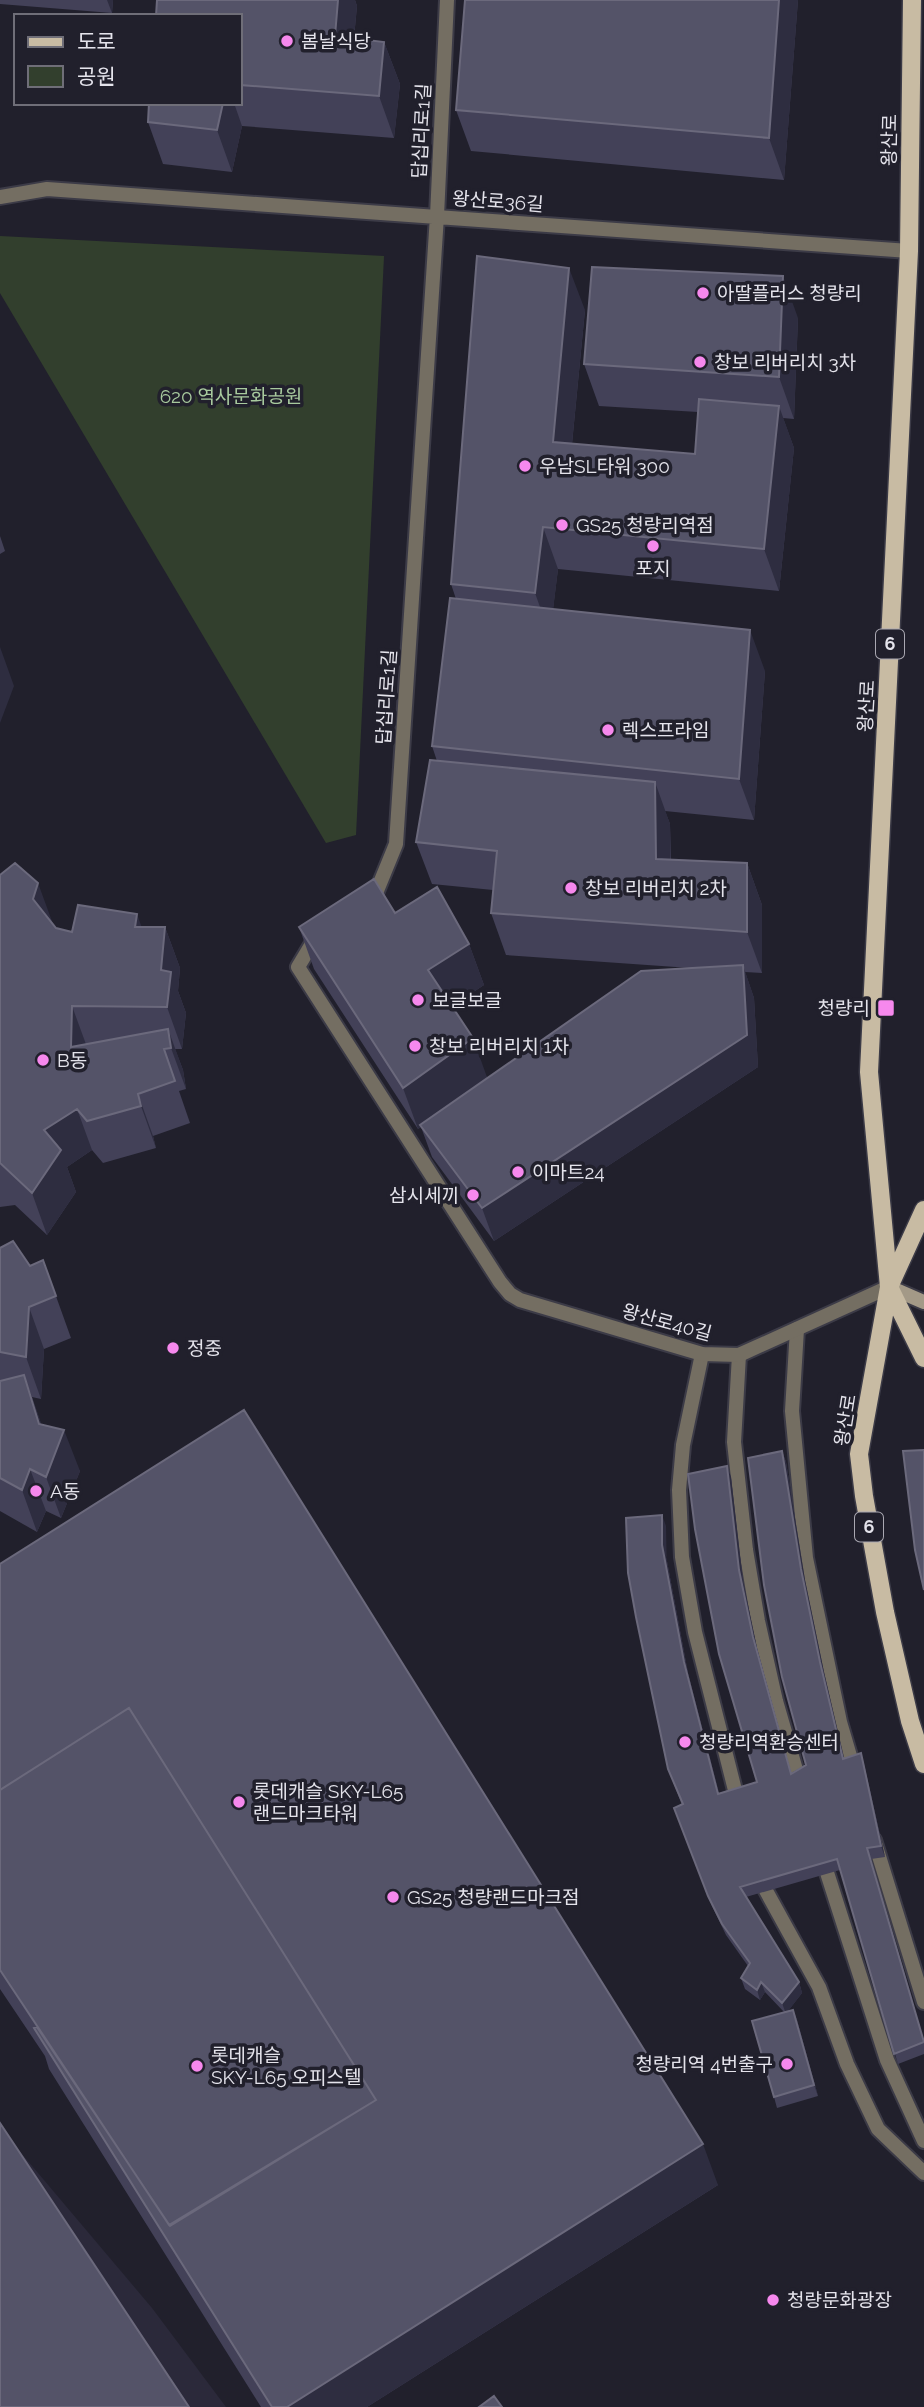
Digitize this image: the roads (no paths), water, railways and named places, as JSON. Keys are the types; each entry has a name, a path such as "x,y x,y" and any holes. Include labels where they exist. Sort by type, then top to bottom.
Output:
{"main road":[{"name":"왕산로","path":"912,0 909,251 869,1072 889,1287 924,1358"},
{"name":"왕산로","path":"924,1210 889,1287 859,1454 865,1508 885,1612 910,1721 924,1764"},
{"path":"889,1287 924,1302"}],"street":[{"name":"답십리로1길","path":"355,906 376,893 396,844 437,216 447,0"},
{"name":"왕산로36길","path":"0,197 47,189 909,251"},
{"name":"왕산로40길","path":"323,924 298,967 510,1294 520,1300 702,1354 739,1355 889,1287"},
{"path":"797,1329 792,1411 806,1558 840,1722 859,1786"},
{"path":"702,1354 682,1456 679,1490 681,1557 703,1666 743,1821"},
{"path":"739,1355 734,1442 746,1550 776,1702 805,1800"},
{"path":"870,1825 924,2002"},
{"path":"819,1848 887,2060 924,2141"},
{"path":"757,1865 764,1887 819,1987 848,2064 878,2129 924,2173"}],"place":[{"name":"봄날식당","path":"287,41"},
{"name":"아딸플러스 청량리","path":"703,293"},
{"name":"창보 리버리치 3차","path":"700,362"},
{"name":"우남SL타워 300","path":"525,466"},
{"name":"GS25 청량리역점","path":"562,525"},
{"name":"포지","path":"653,546"},
{"name":"렉스프라임","path":"608,730"},
{"name":"창보 리버리치 2차","path":"571,888"},
{"name":"보글보글","path":"418,1000"},
{"name":"청량리","path":"886,1008"},
{"name":"창보 리버리치 1차","path":"415,1046"},
{"name":"B동","path":"43,1060"},
{"name":"이마트24","path":"518,1172"},
{"name":"삼시세끼","path":"473,1195"},
{"name":"정중","path":"173,1348"},
{"name":"A동","path":"36,1491"},
{"name":"청량리역환승센터","path":"685,1742"},
{"name":"롯데캐슬 SKY-L65 랜드마크타워","path":"239,1802"},
{"name":"GS25 청량랜드마크점","path":"393,1897"},
{"name":"청량리역 4번출구","path":"787,2064"},
{"name":"롯데캐슬 SKY-L65 오피스텔","path":"197,2066"},
{"name":"청량문화광장","path":"773,2300"}],"park label":[{"name":"620 역사문화공원","path":"231,396"}]}
